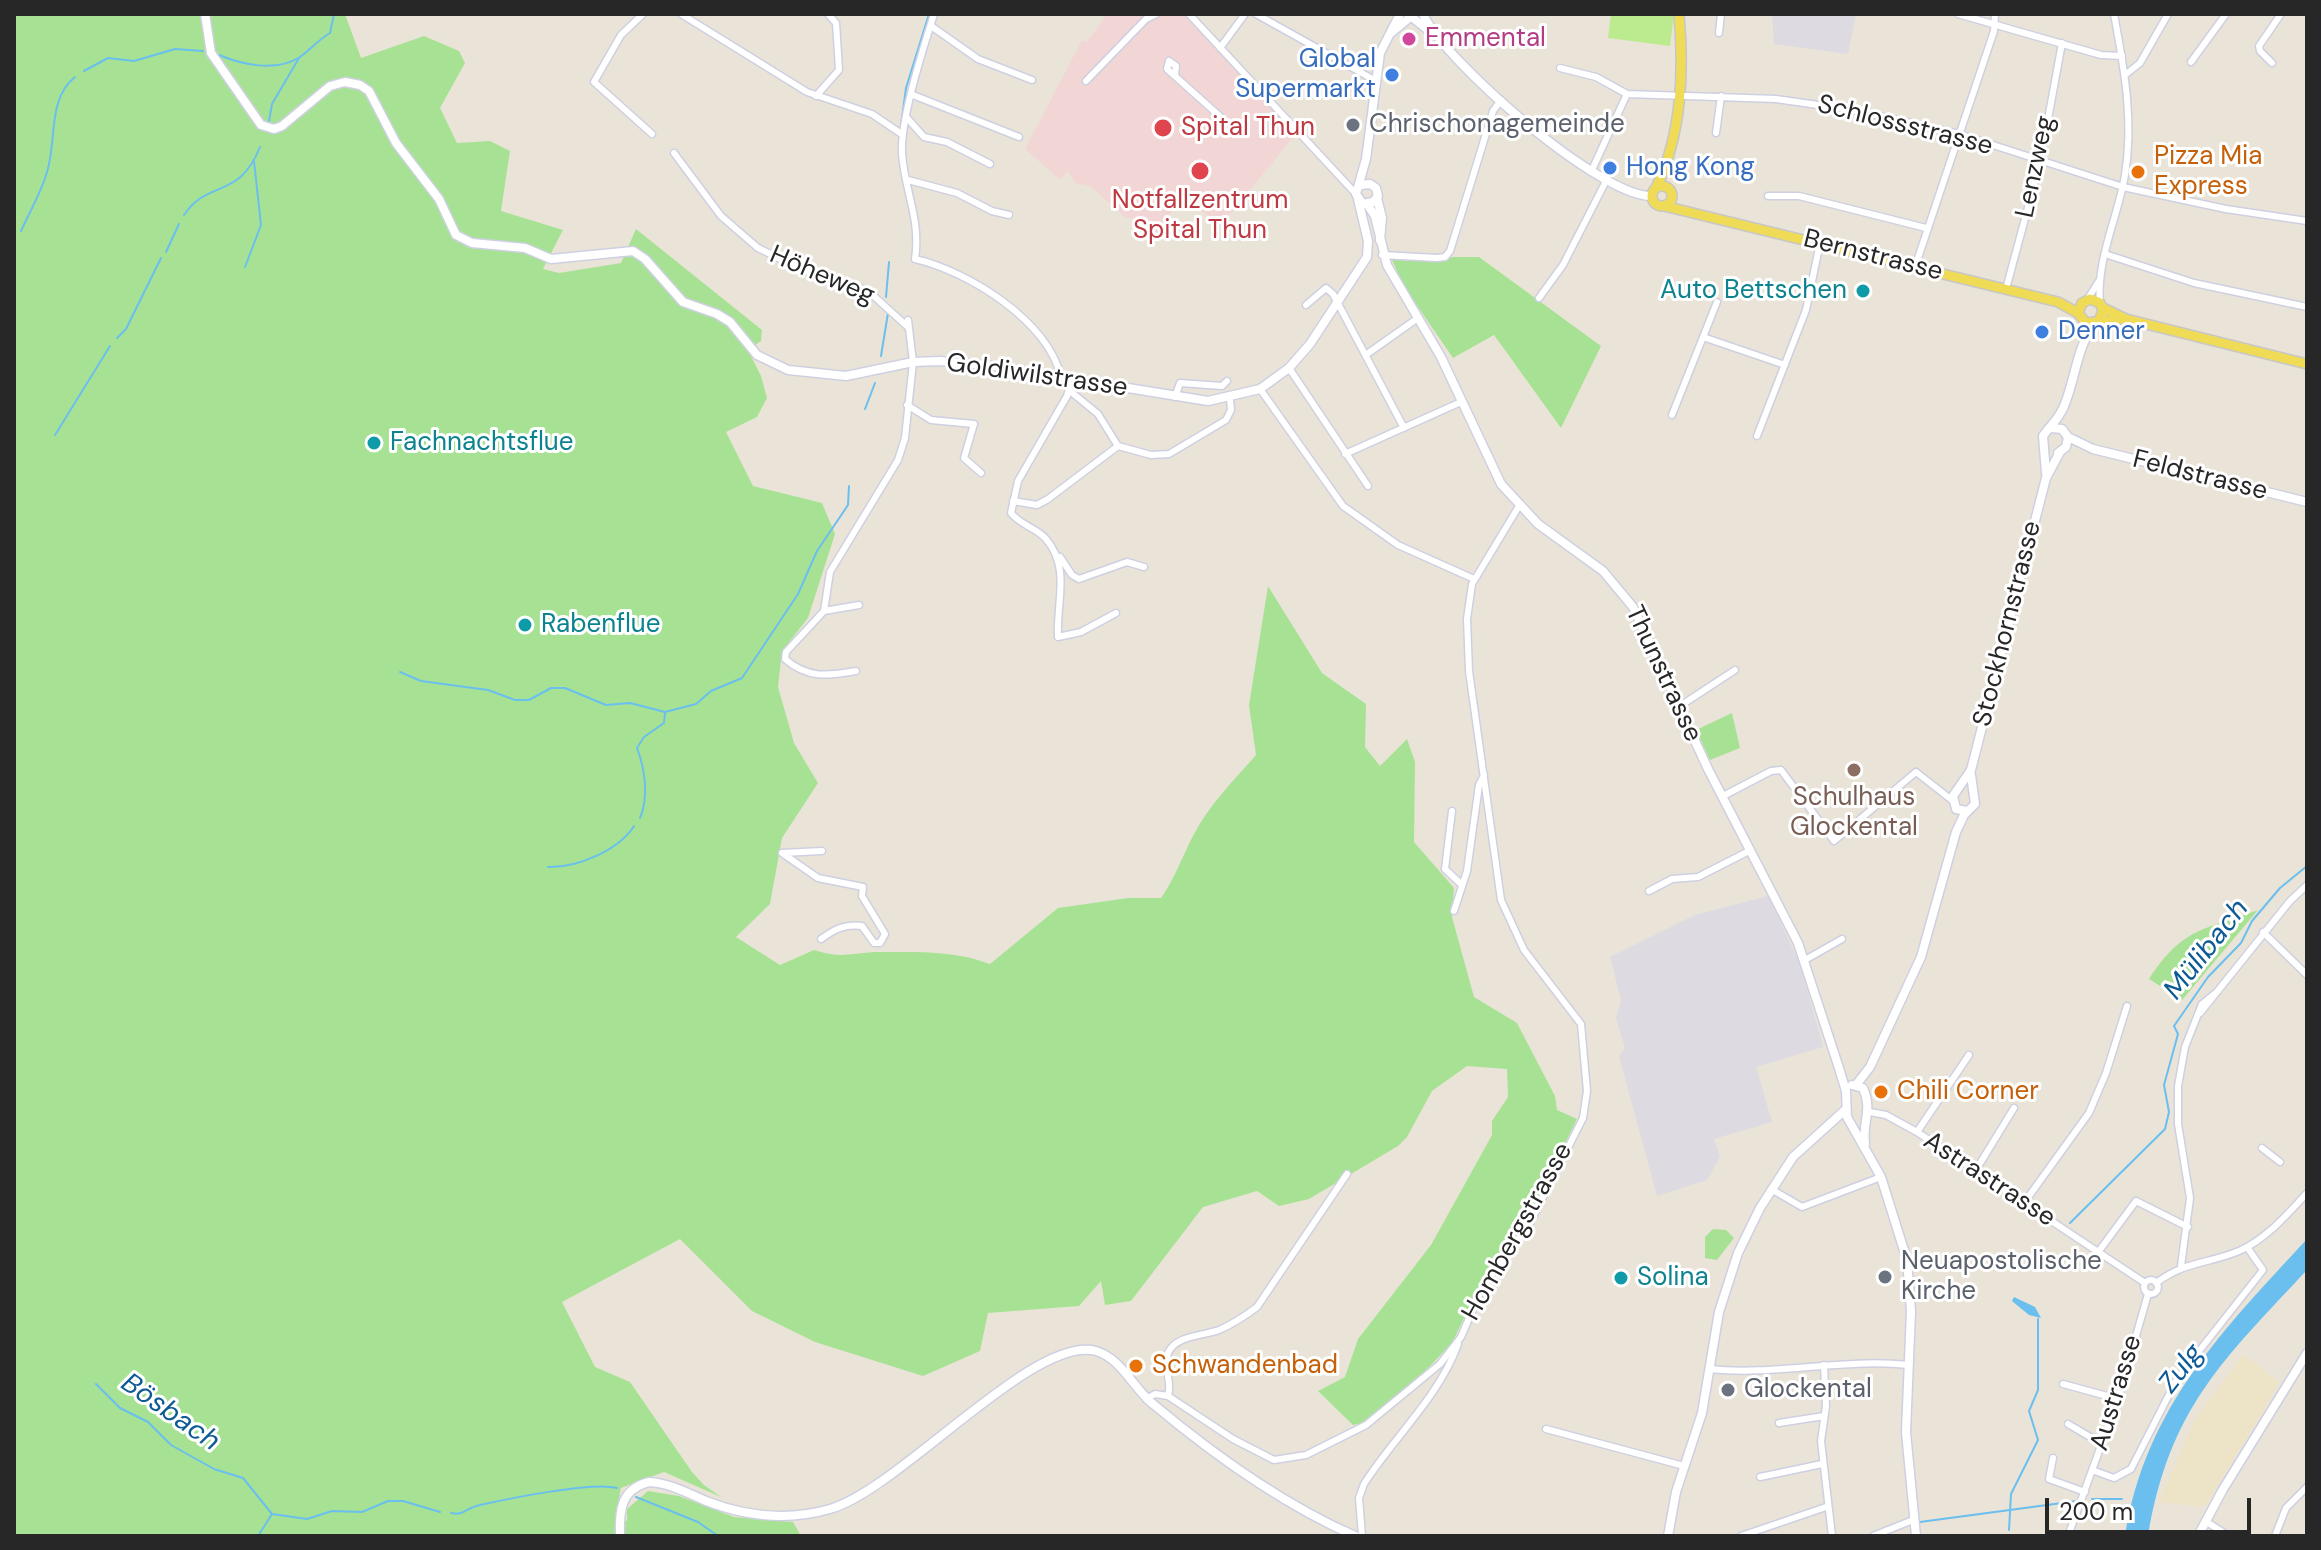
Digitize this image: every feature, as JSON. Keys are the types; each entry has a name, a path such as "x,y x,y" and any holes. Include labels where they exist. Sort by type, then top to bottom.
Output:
{"main road":[{"name":"Goldiwilstrasse","path":"205,14 211,53 261,125 274,129 282,126 330,86 345,82 360,85 369,91 396,143 424,176 456,235 472,243 525,248 551,259 633,251 645,259 683,302 730,322 757,355 788,370 846,376 913,362 993,366 1175,397 1208,401 1230,399 1260,389 1289,368 1338,303 1368,253 1358,193"},
{"path":"1666,167 1670,193 1664,206 1656,204 1654,192 1666,167 1681,96 1679,14"},
{"path":"1358,193 1366,159 1380,53 1390,34 1413,15"},
{"path":"1413,15 1501,100 1591,172 1638,196 1654,192 1670,193"},
{"path":"1413,15 1436,35"},
{"name":"Thunstrasse","path":"1366,159 1373,185 1371,203 1382,218 1382,255 1418,318 1496,476 1519,506 1594,563 1621,589 1638,615 1805,960 1846,1091"},
{"path":"1358,193 1373,185"},
{"path":"1358,193 1371,203"},
{"name":"Bernstrasse","path":"1670,193 1688,211"},
{"name":"Goldiwilstrasse","path":"1364,223 1371,203"},
{"name":"Bernstrasse","path":"1664,206 2082,309"},
{"path":"2082,342 2097,322 2101,305"},
{"path":"2082,309 2101,305 2126,319 2307,364"},
{"path":"2082,309 2097,322 2126,319"},
{"path":"2051,428 2064,405 2082,342 2082,309"},
{"path":"2064,405 2066,434"},
{"name":"Feldstrasse","path":"2051,428 2093,449 2307,502"},
{"name":"Stockhornstrasse","path":"1956,832 1956,798 1971,770 2046,478 2043,436 2051,428"},
{"name":"Stockhornstrasse","path":"2046,478 2062,451 2066,434"},
{"name":"Feldstrasse","path":"2046,449 2093,449"},
{"name":"Stockhornstrasse","path":"1865,1091 1870,1067 1926,946 1956,832 1967,811 1975,804 1971,770"},
{"path":"1967,811 1956,798 1972,792"},
{"name":"Thunstrasse","path":"1838,1065 1855,1085 1865,1091"},
{"name":"Stockhornstrasse","path":"1846,1091 1870,1067"},
{"path":"1846,1091 1845,1110 1881,1177 1908,1269 1906,1432 1916,1536"},
{"path":"1865,1091 1870,1112 1864,1123 1865,1144"},
{"path":"1668,1536 1684,1466 1702,1413 1724,1294 1747,1231 1793,1157 1845,1110"},
{"path":"1827,1127 1850,1122 1864,1123"},
{"path":"620,1536 620,1510 625,1496 635,1487 649,1482 748,1514 805,1515 836,1507 876,1486 1020,1378 1072,1351 1095,1351 1110,1358 1146,1399 1269,1490 1320,1521 1355,1536"},
{"path":"2198,1536 2307,1353"}],"street":[{"path":"643,14 621,35 594,82 652,134"},
{"path":"681,14 816,96 872,114 903,135"},
{"path":"816,96 839,70 836,23 828,14"},
{"path":"934,14 903,135 902,156 916,213 915,259 945,267 1031,324 1050,346 1061,379"},
{"path":"1086,81 1146,19 1156,14"},
{"path":"1189,14 1358,193"},
{"path":"1220,48 1245,14"},
{"path":"1256,14 1376,81"},
{"path":"1719,33 1721,14"},
{"path":"1958,14 2101,55 2122,56"},
{"path":"1915,267 1996,24 1995,14"},
{"path":"2101,305 2099,281 2123,187 2129,131 2125,75 2114,14"},
{"path":"2125,75 2140,63 2168,14"},
{"path":"2191,62 2226,14"},
{"path":"2272,63 2259,46 2281,14"},
{"path":"931,26 978,59 1032,80"},
{"name":"Lenzweg","path":"2006,289 2040,163 2062,43"},
{"path":"1560,68 1596,77 1627,94 1591,172"},
{"path":"1175,75 1224,120"},
{"name":"Schlossstrasse","path":"1627,94 1721,96 1818,103 1959,134 2040,163 2123,187 2307,221"},
{"path":"913,95 1019,137"},
{"path":"1716,133 1721,96"},
{"path":"1382,255 1437,258 1445,257 1450,251 1493,111 1501,100"},
{"path":"907,118 924,137 947,142 990,164"},
{"name":"Höheweg","path":"674,153 721,216 758,248 805,271 867,290 908,323 913,362"},
{"path":"908,180 957,193 992,211 1009,215"},
{"path":"1539,298 1563,265 1606,181"},
{"path":"1768,196 1813,199 1926,228"},
{"path":"1757,436 1806,310 1820,243"},
{"path":"2105,254 2194,283 2307,307"},
{"path":"2082,309 2099,281"},
{"path":"1306,305 1326,288 1338,303 1404,428"},
{"path":"1672,415 1717,302"},
{"path":"1367,354 1418,318"},
{"path":"1703,337 1785,365"},
{"path":"856,671 819,678 785,659 786,652 824,611 830,572 898,460 905,438 913,362"},
{"path":"1289,368 1368,486"},
{"path":"1072,380 1070,391 1018,481 1011,513 1044,536 1072,575 1079,579 1127,562 1144,567"},
{"path":"1175,397 1180,383 1222,386 1227,381"},
{"path":"1260,389 1343,506 1398,545 1474,579"},
{"path":"1070,391 1092,408 1118,446 1151,455 1169,454 1226,420 1231,410 1230,399"},
{"path":"1345,454 1461,402"},
{"path":"907,405 931,420 974,424 964,458 981,473"},
{"path":"1013,501 1037,505 1118,446"},
{"name":"Hombergstrasse","path":"1168,1396 1274,1460 1296,1459 1366,1425 1440,1364 1461,1337 1482,1288 1530,1223 1583,1118 1587,1091 1581,1024 1524,950 1503,907 1467,651 1468,604 1474,579 1519,506"},
{"path":"1059,556 1062,576 1058,637 1081,632 1116,613"},
{"path":"824,611 859,605"},
{"path":"1680,706 1735,670"},
{"path":"1723,796 1771,771 1781,770 1834,841 1913,773 1920,772 1934,786 1956,798"},
{"path":"1454,911 1462,885 1479,785 1484,775"},
{"path":"1452,811 1445,869 1462,885"},
{"path":"1649,891 1672,879 1698,877 1751,850"},
{"path":"821,939 839,926 862,926 874,943 880,943 885,934 862,896 863,887 818,878 782,853 822,851"},
{"path":"2181,1266 2188,1227 2190,1182 2178,1124 2177,1098 2182,1057 2198,1015 2263,932 2307,885"},
{"path":"2263,932 2306,972"},
{"path":"1805,960 1842,939"},
{"path":"2024,1203 2089,1113 2106,1073 2127,1006"},
{"path":"1917,1132 1969,1055"},
{"path":"1976,1170 2014,1108"},
{"name":"Astrastrasse","path":"1870,1112 1886,1115 1917,1132 2145,1283"},
{"path":"2262,1148 2280,1162"},
{"path":"1146,1399 1155,1394 1168,1396 1170,1350 1181,1340 1240,1320 1257,1307 1347,1174"},
{"path":"1771,1188 1802,1207 1881,1177"},
{"path":"2156,1283 2181,1266 2247,1247 2276,1225 2307,1193"},
{"path":"2099,1251 2136,1201 2188,1227"},
{"path":"2092,1470 2114,1478 2131,1469 2177,1379 2263,1270 2247,1247"},
{"path":"2151,1280 2156,1283 2156,1291 2148,1294 2144,1289 2145,1283 2151,1280"},
{"name":"Austrasse","path":"2068,1536 2118,1399 2148,1294"},
{"path":"1362,1536 1359,1498 1364,1484 1452,1362 1461,1337"},
{"path":"1709,1369 1748,1373 1855,1362 1909,1365"},
{"path":"1824,1365 1822,1464 1832,1536"},
{"path":"2063,1384 2118,1399"},
{"path":"1779,1423 1824,1416"},
{"path":"2068,1424 2102,1444"},
{"path":"1546,1429 1684,1466"},
{"path":"2053,1458 2049,1480 2085,1492"},
{"path":"1760,1477 1822,1464"},
{"path":"2275,1536 2286,1508 2307,1487"},
{"path":"1741,1536 1826,1507"},
{"path":"1873,1536 1913,1520"},
{"path":"2205,1521 2229,1536"}],"shaded area":[{"name":"Spital Thun","path":"1107,14 1183,14 1296,134 1221,225 1182,196 1156,236 1136,219 1125,217 1090,186 1075,183 1068,171 1060,180 1025,149 1082,40 1087,42"},
{"path":"1772,14 1856,14 1848,54 1774,44"},
{"path":"1768,896 1800,964 1823,1047 1756,1067 1772,1122 1714,1139 1720,1157 1707,1180 1657,1196 1619,1056 1625,1048 1616,1018 1621,1000 1610,957 1695,915"},
{"path":"2244,1354 2279,1382 2265,1408 2204,1507 2159,1502 2194,1420"}],"green space":[{"path":"14,14 345,14 361,58 424,36 459,51 465,63 440,108 457,143 490,141 510,151 501,211 563,230 543,269 559,273 621,263 636,229 762,330 761,341 748,350 761,376 767,398 757,417 726,432 753,486 822,503 835,534 808,618 782,651 778,687 794,743 818,783 782,838 770,904 736,937 780,965 814,950 839,955 934,953 962,956 990,964 1058,908 1128,898 1161,898 1206,814 1256,755 1249,705 1268,586 1322,673 1366,704 1365,747 1380,766 1407,739 1415,762 1414,842 1454,888 1452,917 1474,997 1517,1023 1555,1096 1557,1110 1577,1119 1527,1221 1480,1285 1452,1343 1409,1388 1363,1423 1353,1425 1318,1391 1345,1377 1358,1339 1431,1245 1492,1135 1492,1121 1508,1097 1507,1069 1467,1066 1432,1091 1407,1137 1398,1146 1309,1199 1279,1206 1257,1191 1203,1207 1131,1301 1105,1305 1101,1281 1079,1306 988,1313 980,1351 923,1376 815,1342 752,1311 680,1239 562,1302 595,1367 630,1382 692,1472 721,1497 664,1472 621,1488 615,1518 627,1521 627,1509 648,1491 679,1496 734,1517 793,1522 801,1536 14,1536"},
{"path":"1611,14 1674,15 1670,46 1608,38"},
{"path":"1479,257 1601,346 1561,428 1494,335 1453,358 1405,288 1392,260 1434,261"},
{"path":"1732,713 1740,748 1710,760 1696,730"},
{"path":"2258,910 2182,1000 2149,979 2173,949 2196,932"},
{"path":"1713,1229 1726,1230 1734,1238 1717,1260 1705,1258 1705,1237"}],"water":[{"path":"2307,1239 2307,1270 2225,1360 2185,1420 2157,1492 2148,1536 2125,1536 2135,1490 2150,1448 2169,1410 2218,1339"},
{"path":"2014,1297 2035,1307 2041,1318 2029,1315 2012,1301"}],"waterway":[{"path":"219,55 258,65 290,62 330,33 334,14"},
{"path":"901,126 906,88 929,14"},
{"path":"84,71 108,58 134,61 175,49 203,51"},
{"path":"269,121 272,104 299,58"},
{"path":"21,231 47,172 60,97 75,77"},
{"path":"184,215 203,197 243,175 260,147"},
{"path":"245,267 261,225 254,161"},
{"path":"166,252 179,224"},
{"path":"117,338 126,329 161,258"},
{"path":"886,297 889,262"},
{"path":"881,356 888,313"},
{"path":"55,435 110,346"},
{"path":"865,409 875,383"},
{"path":"400,672 421,681 488,690 515,700 529,700 551,688 565,688 606,705 630,703 665,712 696,704 711,691 742,678 798,594 817,551 848,505 849,486"},
{"path":"640,818 645,783 637,748 644,737 664,723 665,713"},
{"path":"548,867 559,867 596,856 618,843 634,826"},
{"name":"Mülibach","path":"2070,1223 2165,1129 2169,1112 2164,1085 2178,1034 2174,1026 2208,977 2241,943 2252,921 2280,888 2307,866"},
{"name":"Mülibach","path":"2009,1530 2011,1494 2038,1440 2029,1411 2038,1390 2038,1319"},
{"name":"Bösbach","path":"96,1384 120,1408 148,1422 171,1445 214,1469 243,1478 272,1514 307,1519 332,1511 362,1512 388,1501 403,1501 440,1512"},
{"name":"Bösbach","path":"451,1513 550,1492 606,1486 617,1488"},
{"name":"Bösbach","path":"636,1497 698,1522 718,1536"},
{"name":"Bösbach","path":"2092,1499 2122,1499"},
{"name":"Bösbach","path":"1920,1522 2077,1501"},
{"path":"258,1536 272,1514"}],"place":[{"name":"Emmental","path":"1409,39"},
{"name":"Global Supermarkt","path":"1392,75"},
{"name":"Chrischonagemeinde","path":"1353,125"},
{"name":"Spital Thun","path":"1163,128"},
{"name":"Hong Kong","path":"1610,168"},
{"name":"Notfallzentrum Spital Thun","path":"1200,171"},
{"name":"Pizza Mia Express","path":"2138,172"},
{"name":"Auto Bettschen","path":"1863,291"},
{"name":"Denner","path":"2042,332"},
{"name":"Fachnachtsflue","path":"374,443"},
{"name":"Rabenflue","path":"525,625"},
{"name":"Schulhaus Glockental","path":"1854,770"},
{"name":"Chili Corner","path":"1881,1092"},
{"name":"Neuapostolische Kirche","path":"1885,1277"},
{"name":"Solina","path":"1621,1278"},
{"name":"Schwandenbad","path":"1136,1366"},
{"name":"Glockental","path":"1728,1390"}],"water label":[{"name":"Zulg","path":"2182,1369"}]}
